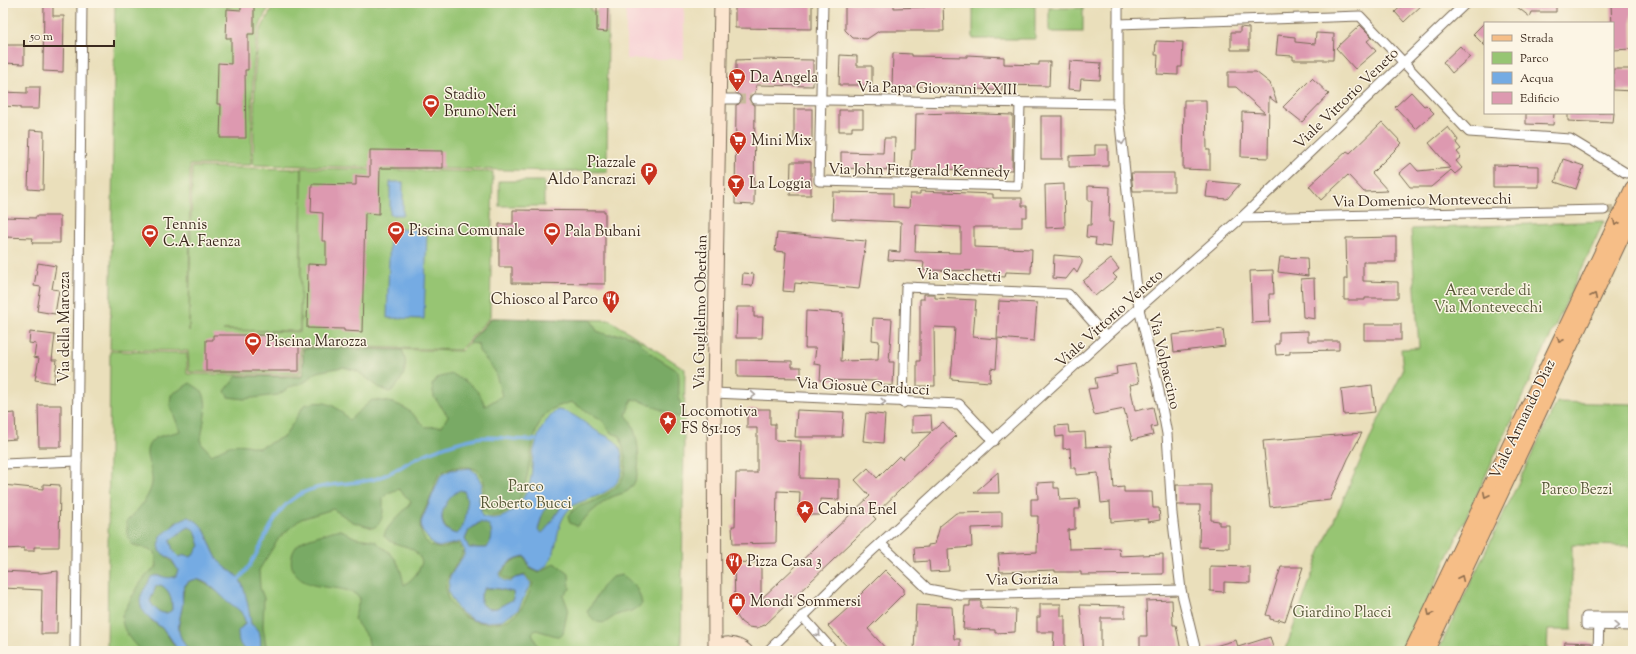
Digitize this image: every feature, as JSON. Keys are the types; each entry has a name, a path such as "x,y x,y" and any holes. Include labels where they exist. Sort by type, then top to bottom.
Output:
{"main road":[{"name":"Via Guglielmo Oberdan","path":"721,3 714,393 714,622 718,648 734,644 746,651"},
{"name":"Viale Armando Diaz","path":"1412,651 1633,188"},
{"name":"Viale Armando Diaz","path":"1426,651 1633,212"}],"street":[{"name":"Via della Marozza","path":"75,651 82,3"},
{"name":"Via John Fitzgerald Kennedy","path":"823,3 819,181 1018,186 1020,103"},
{"name":"Via Volpaccino","path":"1118,3 1118,104 1139,309 1158,386 1167,436 1172,514 1181,590 1196,651"},
{"name":"Viale Vittorio Veneto","path":"768,651 802,616 1106,337 1240,218 1466,3"},
{"path":"1118,24 1360,16 1402,63 1469,132 1570,139 1626,173"},
{"path":"720,99 736,99"},
{"name":"Via Papa Giovanni XXIII","path":"755,99 1118,104"},
{"path":"1258,201 1267,217"},
{"name":"Via Domenico Montevecchi","path":"1240,218 1604,210"},
{"name":"Via Sacchetti","path":"903,403 906,287 1068,294 1106,337"},
{"name":"Via Giosuè Carducci","path":"714,393 903,403 960,404 994,441"},
{"path":"3,464 77,461"},
{"name":"Via Gorizia","path":"881,544 928,589 960,595 1181,590"},
{"path":"802,616 833,651"},
{"path":"1599,621 1633,617"},
{"path":"1599,621 1633,626"},
{"path":"1598,651 1599,621"}],"shaded area":[{"path":"626,3 684,3 684,59 626,59"}],"green space":[{"path":"115,3 272,3 265,14 257,33 253,71 251,165 190,165 189,332 192,167 493,172 490,317 460,350 301,345 300,374 189,372 188,351 110,349","holes":["301,250 300,332 223,330 300,331"]},
{"name":"Stadio Bruno Neri","path":"275,3 591,3 591,11 608,12 607,172 253,165 255,70 259,33"},
{"path":"1035,5 1035,39 973,39 973,6"},
{"path":"1049,8 1083,8 1083,32 1049,32"},
{"path":"499,181 544,181 544,206 499,206"},
{"name":"Area verde di Via Montevecchi","path":"1604,221 1404,651 1285,651 1320,552 1376,425 1403,371 1401,349 1419,348 1411,229"},
{"name":"Parco Roberto Bucci","path":"491,318 610,320 685,369 681,651 107,651 110,351 187,353 187,374 302,376 303,347 461,351"},
{"path":"492,318 591,320 597,331 608,335 624,334 638,340 654,356 678,371 679,374 679,397 682,410 680,418 641,401 632,399 626,415 634,430 637,440 639,462 635,481 629,490 610,498 591,512 577,526 570,523 568,516 572,511 594,501 614,489 624,476 625,459 620,436 611,433 602,420 571,402 553,409 544,416 537,428 523,491 516,504 505,513 490,516 482,509 481,504 484,488 483,479 481,474 473,468 454,468 443,472 437,479 422,516 420,528 425,540 432,546 443,548 458,544 463,552 449,575 446,585 446,591 450,602 456,611 477,622 500,622 511,618 524,605 533,583 525,575 509,580 503,577 502,573 506,567 517,559 525,557 529,568 539,573 555,563 569,574 570,589 563,595 568,608 563,634 560,637 536,630 532,633 537,645 546,651 370,651 368,638 354,619 360,598 346,590 313,585 298,577 292,568 291,563 295,548 303,541 310,538 338,530 357,538 377,542 392,555 398,563 404,585 413,578 422,562 418,555 409,548 394,543 384,536 388,528 411,502 399,489 388,493 383,498 383,511 380,522 373,528 353,522 333,509 301,519 279,538 259,570 260,588 264,598 263,627 267,651 260,651 260,633 251,624 242,583 236,575 223,567 217,559 204,529 176,522 167,533 160,536 160,548 164,555 175,565 178,570 176,576 168,579 156,575 149,584 151,620 164,630 178,651 141,651 137,647 130,639 123,626 122,615 146,575 157,567 155,552 131,544 127,533 127,521 148,495 152,483 147,457 150,444 156,438 180,431 170,405 171,395 190,383 203,393 206,404 201,443 212,455 225,448 239,444 259,448 285,436 304,405 311,403 329,404 339,410 349,420 372,400 390,402 408,410 425,427 442,426 448,416 434,397 432,385 437,378 452,374 463,380 476,390 485,406 502,396 495,371 479,351 478,344 469,343"},
{"path":"303,348 402,350 405,362 404,373 402,379 390,392 380,388 357,371 343,367 317,372 305,382 290,387 278,395 244,399 228,397 225,391 237,376 303,377"},
{"name":"Parco Bezzi","path":"1557,402 1633,404 1633,546 1572,545 1572,630 1548,630 1547,651 1438,651"},
{"path":"460,489 464,491 466,495 467,507 463,526 457,534 447,529 444,525 442,515 444,505 447,500 451,495"},
{"path":"555,501 559,504 560,509 542,534 538,531 542,515 549,503"},
{"path":"481,522 489,524 492,533 487,548 469,548 465,540 469,530"},
{"path":"189,527 195,530 200,546 191,557 185,555 179,557 173,551 170,540"},
{"path":"622,575 635,587 642,604 633,611 616,615 606,622 602,623 596,621 587,612 602,587 612,577"},
{"path":"195,579 221,594 243,615 245,618 245,624 242,626 242,647 247,651 189,651 181,639 179,626 185,587 190,581"},
{"path":"161,585 167,590 171,599 172,610 165,613 159,612 150,601 156,586"},
{"path":"485,588 514,592 514,599 497,608 488,609 481,603 481,594"}],"water":[{"path":"390,182 403,182 403,215 390,215"},
{"path":"390,229 427,230 424,319 387,318"},
{"path":"557,410 570,413 617,443 620,449 623,465 620,478 616,484 606,492 571,507 566,513 559,528 551,559 539,572 531,568 525,556 514,559 503,569 500,573 504,580 510,582 515,578 524,576 531,583 518,610 500,621 485,622 473,620 458,610 448,592 450,576 464,555 465,551 460,542 439,547 433,545 422,531 421,522 441,475 451,470 470,468 476,473 482,484 479,499 482,516 499,518 512,511 523,498 530,482 533,455 543,426","holes":["460,490 464,491 467,501 465,520 463,526 457,534 444,527 442,520 442,514 445,506 454,494","555,501 559,504 560,509 542,533 538,530 542,515 549,503","480,522 489,525 492,536 487,548 469,548 465,539 469,530","485,588 495,588 513,592 514,599 497,608 488,609 481,603 481,594"]},
{"path":"188,517 200,524 217,558 240,580 247,599 251,624 255,627 260,636 260,651 243,648 238,637 238,631 245,624 241,612 215,589 204,582 193,580 188,582 183,591 179,630 180,635 189,651 178,651 166,632 147,616 141,607 141,596 151,577 157,576 170,578 176,576 178,570 172,560 159,551 160,536 184,518","holes":["189,527 195,530 200,546 191,557 185,555 179,557 173,551 170,540","161,585 167,590 171,599 172,610 165,613 159,612 150,601 156,586"]}],"building":[{"path":"44,3 53,3 53,16 64,16 63,72 43,71"},
{"path":"597,3 608,3 607,32 597,31"},
{"path":"735,3 812,3 812,29 735,28"},
{"path":"845,3 894,3 894,8 925,7 925,3 943,3 944,31 879,31 867,39 853,38 845,30"},
{"path":"1405,3 1424,3 1404,22 1395,12"},
{"path":"1512,3 1556,3 1556,12 1532,12 1530,17"},
{"path":"1611,3 1631,3 1632,49 1614,50 1614,22 1612,22"},
{"path":"241,4 254,4 254,34 248,34 248,70 245,70 246,138 220,138 221,104 217,104 218,63 231,64 231,38 226,38 227,9 241,10"},
{"path":"1484,23 1484,45 1473,34"},
{"path":"1360,25 1372,37 1367,41 1376,51 1355,69 1336,48"},
{"path":"1240,27 1249,28 1249,50 1231,50 1231,32 1240,32"},
{"path":"1316,33 1334,34 1333,60 1293,60 1293,56 1276,55 1278,35 1295,37 1295,42 1315,44"},
{"path":"1156,41 1183,42 1182,67 1178,67 1178,75 1157,74 1158,55 1155,55"},
{"path":"3,45 24,45 24,64 3,63"},
{"path":"1460,46 1470,57 1452,73 1443,62"},
{"path":"893,53 912,54 912,56 967,57 967,55 1004,57 1004,64 1039,65 1039,62 1050,62 1049,86 1002,85 1002,91 966,88 966,86 892,87"},
{"path":"840,55 857,56 857,66 872,66 872,85 839,85"},
{"path":"736,60 813,60 813,86 756,85 755,93 750,96 749,99 752,104 755,105 754,205 735,204 736,105 739,104 742,99 741,96 736,93"},
{"path":"1070,61 1101,63 1100,80 1081,79 1080,90 1068,89"},
{"path":"1614,69 1633,69 1633,91 1614,90"},
{"path":"1228,72 1256,72 1270,83 1277,103 1269,97 1268,158 1241,157 1242,112 1265,113 1236,87 1228,87"},
{"path":"1312,78 1329,94 1302,122 1283,107"},
{"path":"27,87 40,87 39,109 20,109 20,107 3,106 3,92 27,93"},
{"path":"1411,92 1424,106 1426,105 1434,113 1416,129 1395,107"},
{"path":"1184,100 1206,100 1207,150 1210,150 1210,170 1183,169"},
{"path":"794,109 812,109 812,141 794,141"},
{"path":"839,110 863,110 863,127 852,127 852,131 839,131"},
{"path":"955,113 1013,115 1012,170 911,169 912,150 915,150 916,114"},
{"path":"1526,114 1554,114 1553,125 1526,124"},
{"path":"1568,114 1614,114 1613,123 1568,121"},
{"path":"1041,116 1062,116 1062,159 1041,159"},
{"path":"1382,122 1402,143 1372,173 1388,191 1364,192 1348,175 1321,200 1309,186 1347,151 1350,153"},
{"path":"1448,127 1458,140 1456,143 1461,149 1457,152 1461,157 1456,161 1462,168 1455,174 1451,170 1431,187 1410,187 1399,173 1411,163 1418,171 1450,168 1429,143"},
{"path":"30,130 44,131 43,190 28,189"},
{"path":"884,138 895,138 894,170 841,168 841,152 883,153"},
{"path":"1095,145 1108,145 1108,166 1069,167 1069,156 1095,155"},
{"path":"370,150 443,151 443,168 380,168 379,214 365,213 362,332 344,331 344,329 307,328 308,264 326,265 326,241 322,241 323,213 311,212 312,184 356,185 356,176 370,177"},
{"path":"1563,159 1584,166 1576,189 1555,182"},
{"path":"791,162 811,162 811,195 790,195"},
{"path":"1493,165 1539,166 1539,187 1493,187"},
{"path":"1131,173 1174,173 1174,191 1133,191"},
{"path":"1208,181 1240,184 1227,199 1206,197"},
{"path":"1064,184 1065,227 1046,228 1045,185"},
{"path":"1088,186 1110,187 1109,222 1113,222 1111,247 1095,245 1096,238 1086,237 1087,225 1091,225 1092,201 1088,201"},
{"path":"920,191 993,194 993,198 1022,198 1022,206 1027,206 1027,217 1022,217 1022,227 974,227 974,247 1032,249 1031,273 1006,272 1005,277 991,276 991,271 923,270 924,262 888,260 889,251 900,252 901,222 832,219 833,192 893,193 893,207 909,208 910,194 920,194","holes":["916,225 961,227 961,253 915,252"]},
{"name":"Pala Bubani","path":"513,210 605,211 605,284 512,283 512,267 499,267 499,224 513,224"},
{"path":"36,216 60,216 60,243 32,243 33,238 3,237 3,217 36,218"},
{"path":"777,233 866,241 859,289 795,283 794,292 783,291 786,252 775,251"},
{"path":"1396,237 1396,262 1363,262 1363,281 1398,282 1398,298 1365,298 1365,300 1344,300 1344,279 1347,279 1346,238"},
{"path":"1054,255 1079,257 1082,260 1082,263 1077,273 1074,269 1066,279 1053,278"},
{"path":"1280,257 1307,258 1308,276 1278,272"},
{"path":"1111,259 1119,269 1113,274 1117,278 1095,296 1083,281"},
{"path":"38,263 56,266 52,289 59,290 55,314 37,311 41,287 34,286"},
{"path":"1273,270 1274,294 1269,294 1270,322 1252,323 1250,271"},
{"path":"743,273 754,274 752,286 742,285"},
{"path":"1314,278 1315,319 1303,317 1301,279"},
{"path":"924,294 935,294 935,298 976,300 973,337 998,339 996,369 991,368 990,382 951,379 955,328 934,327 935,386 917,386 917,361 920,361 920,299 924,299"},
{"path":"999,301 1037,303 1034,341 997,338"},
{"path":"737,307 754,307 754,317 763,317 762,338 736,338"},
{"path":"806,311 843,313 841,361 878,360 879,341 872,340 873,318 892,319 889,362 894,362 893,386 877,385 877,381 820,380 821,365 814,364 816,348 805,348"},
{"path":"1364,324 1401,324 1401,340 1364,340"},
{"path":"1223,329 1225,346 1174,352 1172,335"},
{"path":"1308,331 1308,341 1339,341 1339,350 1290,351 1290,354 1276,355 1275,344 1279,344 1279,332"},
{"path":"30,332 55,335 52,360 57,360 54,383 35,380 39,358 34,357 36,344 29,343"},
{"name":"Piscina Marozza","path":"213,335 273,335 273,341 299,341 299,371 206,371 206,340 213,340"},
{"path":"737,360 792,361 792,367 801,367 801,378 737,377"},
{"path":"1135,364 1139,383 1130,385 1135,411 1153,407 1157,426 1151,427 1153,435 1132,440 1124,409 1094,415 1088,389 1097,388 1095,378 1117,374 1116,367"},
{"path":"1372,385 1375,412 1344,415 1341,389"},
{"path":"38,405 61,405 61,447 39,447"},
{"path":"747,409 770,409 770,424 775,424 775,440 801,441 800,478 839,479 839,500 820,499 820,515 799,515 800,492 777,491 776,543 733,544 732,526 735,526 736,473 757,473 757,428 747,428"},
{"path":"797,410 844,412 842,437 795,437"},
{"path":"15,413 16,439 3,440 3,414"},
{"path":"866,413 885,415 883,443 863,441"},
{"path":"931,415 932,431 943,422 956,436 873,516 876,519 765,625 757,628 748,627 741,622 737,616 735,607 734,562 761,563 761,599 870,496 855,480 868,468 877,478 899,456 902,459 931,432 912,433 912,416"},
{"path":"1068,425 1069,433 1085,432 1086,447 1111,446 1114,488 1124,487 1124,492 1152,492 1153,508 1159,508 1160,520 1148,522 1148,519 1111,522 1110,502 1101,503 1098,473 1076,475 1076,468 1071,468 1070,448 1063,449 1063,436 1056,437 1055,426"},
{"path":"1362,433 1348,459 1330,500 1270,507 1263,441"},
{"path":"998,472 999,493 974,493"},
{"path":"1054,482 1054,488 1059,488 1060,500 1079,499 1080,509 1075,509 1075,529 1068,530 1069,549 1119,548 1120,556 1163,554 1163,574 1081,575 1081,572 1055,572 1055,570 1000,572 998,554 1037,552 1038,516 1031,516 1031,499 1038,499 1037,483"},
{"path":"43,484 60,485 59,547 34,547 34,551 24,551 24,548 3,549 3,485 43,489"},
{"path":"1176,485 1211,485 1211,520 1219,521 1219,525 1229,525 1229,548 1199,547 1200,505 1177,505"},
{"path":"1002,512 1002,527 971,528 972,547 948,549 949,571 930,572 929,561 915,562 914,548 928,547 928,545 935,544 940,526 956,513"},
{"path":"1210,566 1250,567 1250,583 1224,582 1224,592 1210,591"},
{"path":"1281,567 1303,567 1285,621 1270,619 1270,616 1266,615"},
{"path":"885,570 904,589 904,593 868,629 888,651 851,651 828,626 858,599 857,598"},
{"path":"3,571 41,573 58,571 57,634 41,634 42,590 3,588"},
{"path":"1172,600 1173,625 1176,625 1181,651 1140,651 1140,636 1147,636 1146,601"},
{"path":"970,601 981,601 981,608 1016,609 1015,632 995,633 995,630 963,629 965,606 970,606"},
{"path":"1040,604 1061,604 1061,616 1065,616 1065,651 1053,651 1054,632 1037,632 1037,617 1040,617"},
{"path":"916,605 952,607 954,639 960,639 960,651 914,651"},
{"path":"1080,605 1125,606 1125,618 1101,618 1101,651 1084,651"},
{"path":"1270,637 1274,651 1208,651 1208,648 1236,640 1238,647"},
{"path":"1565,642 1592,643 1592,651 1564,651"}],"waterway":[{"path":"239,579 247,570 282,509 290,501 309,490 331,485 375,479 390,473 427,453 452,444 476,438 491,437 536,440"}],"tunnel":[{"path":"736,99 755,99"},
{"path":"1604,210 1626,209"}],"place":[{"name":"Da Angela","path":"737,92"},
{"name":"Stadio Bruno Neri","path":"431,118"},
{"name":"Mini Mix","path":"738,155"},
{"name":"Piazzale Aldo Pancrazi","path":"649,186"},
{"name":"La Loggia","path":"736,198"},
{"name":"Piscina Comunale","path":"396,245"},
{"name":"Pala Bubani","path":"552,246"},
{"name":"Tennis C.A. Faenza","path":"150,248"},
{"name":"Chiosco al Parco","path":"611,314"},
{"name":"Piscina Marozza","path":"253,356"},
{"name":"Locomotiva FS 851.105","path":"668,435"},
{"name":"Cabina Enel","path":"805,524"},
{"name":"Pizza Casa 3","path":"734,576"},
{"name":"Mondi Sommersi","path":"737,616"}],"park label":[{"name":"Giardino Placci","path":"1342,612"}]}
